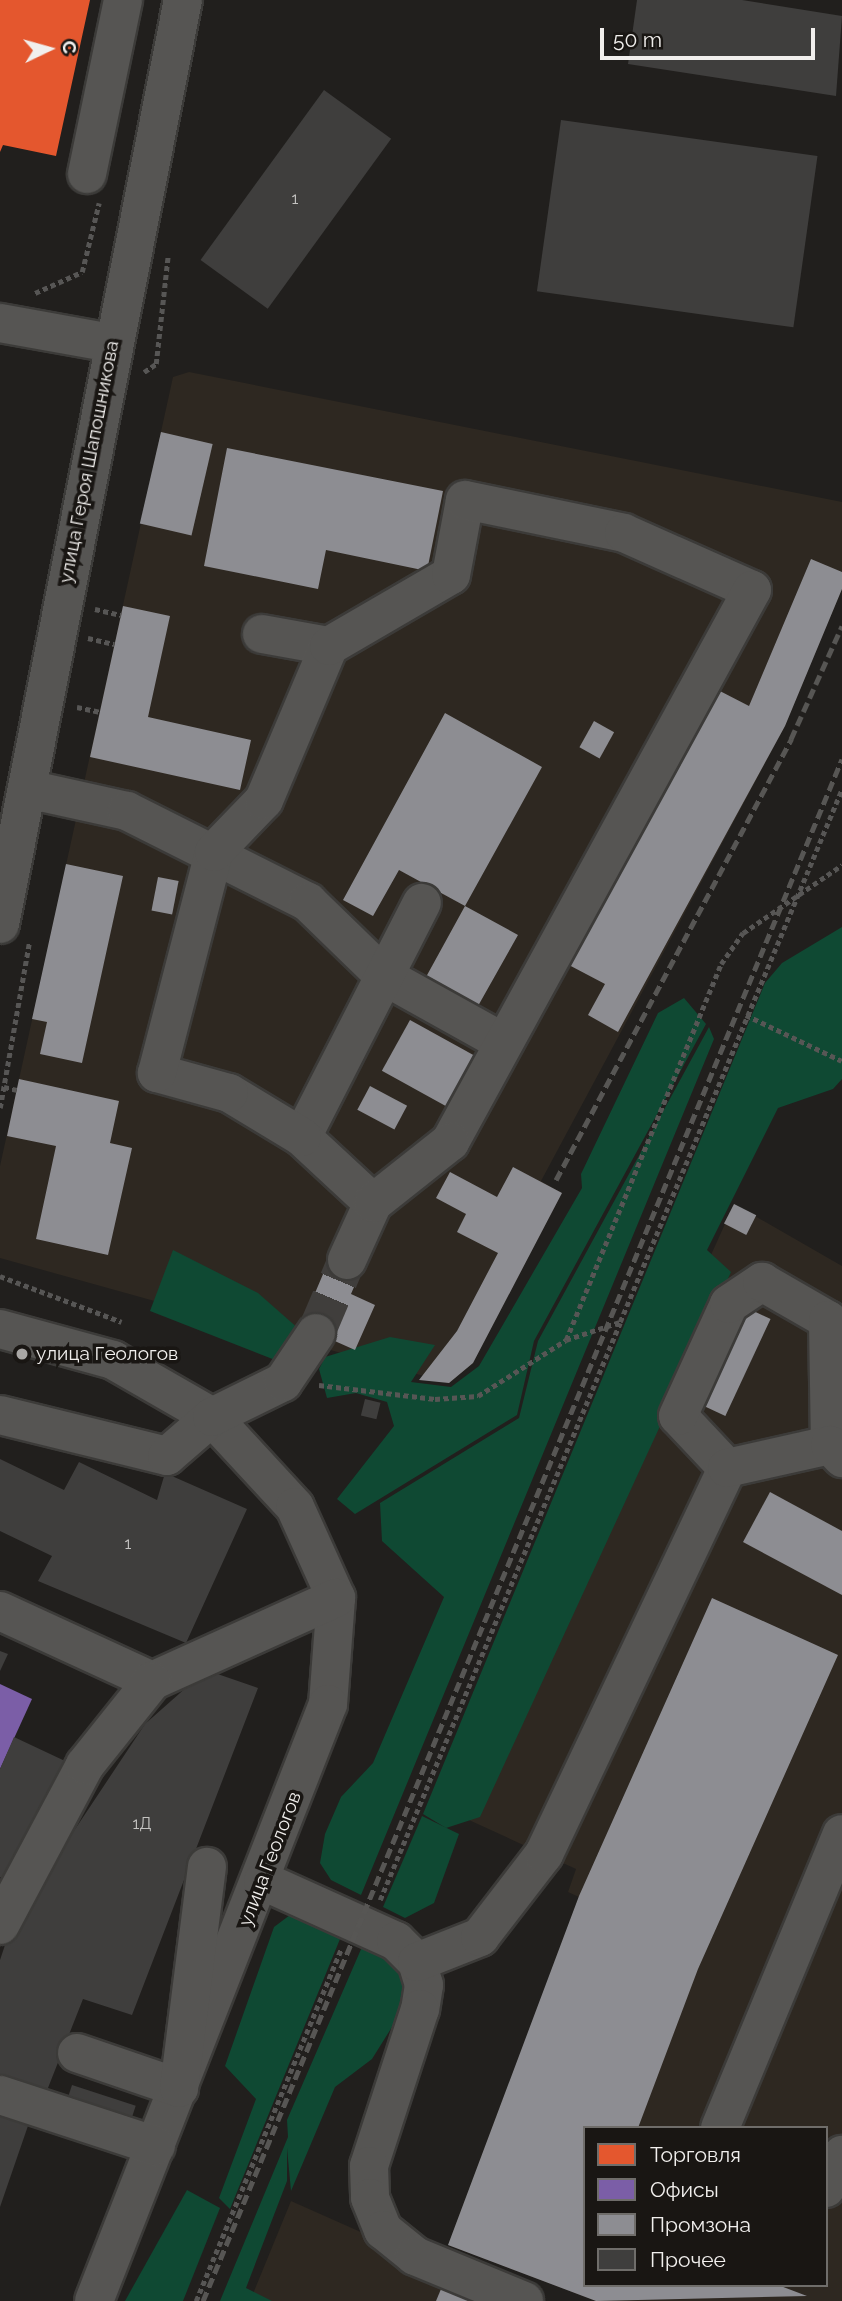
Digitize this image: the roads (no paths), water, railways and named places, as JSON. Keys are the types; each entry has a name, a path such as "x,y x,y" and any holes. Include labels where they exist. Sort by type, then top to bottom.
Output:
{"street":[{"path":"87,174 123,0"},
{"name":"улица Героя Шапошникова","path":"16,926 5,867 27,789 111,343 183,0"},
{"path":"101,103 160,114"},
{"path":"11,308 111,343"},
{"path":"348,1260 373,1203 450,1142 501,1041 752,590 624,533 465,500 451,575 329,646 264,800 214,852 157,1073 229,1093 302,1137 373,1203"},
{"path":"262,634 329,646"},
{"path":"27,789 127,811 214,852 308,902 383,976 501,1041"},
{"path":"302,1137 422,902"},
{"path":"762,1282 835,1311 836,1451 727,1468 678,1416 729,1304 762,1282"},
{"name":"улица Геологов","path":"0,1329 113,1360 212,1417 295,1507 335,1598 328,1704 263,1881 94,2301"},
{"path":"0,1415 167,1456 212,1417 283,1382 316,1333"},
{"path":"417,1962 480,1937 544,1854 727,1468"},
{"path":"4,1902 85,1765 152,1681 335,1598"},
{"path":"0,1611 152,1681"},
{"path":"721,2126 842,1834"},
{"path":"77,2053 179,2088 207,1867"},
{"path":"263,1881 396,1941 417,1962 424,1984 420,2009 369,2166 370,2198 383,2230 415,2256 524,2301"},
{"path":"0,2095 156,2147"},
{"path":"828,2184 842,2155"},
{"path":"828,2203 842,2216"}],"tunnel":[{"path":"316,1333 347,1260"}],"railway":[{"path":"556,1180 791,739 842,626"},
{"path":"203,2301 842,759"}],"place":[{"name":"улица Геологов","path":"22,1354"}]}
